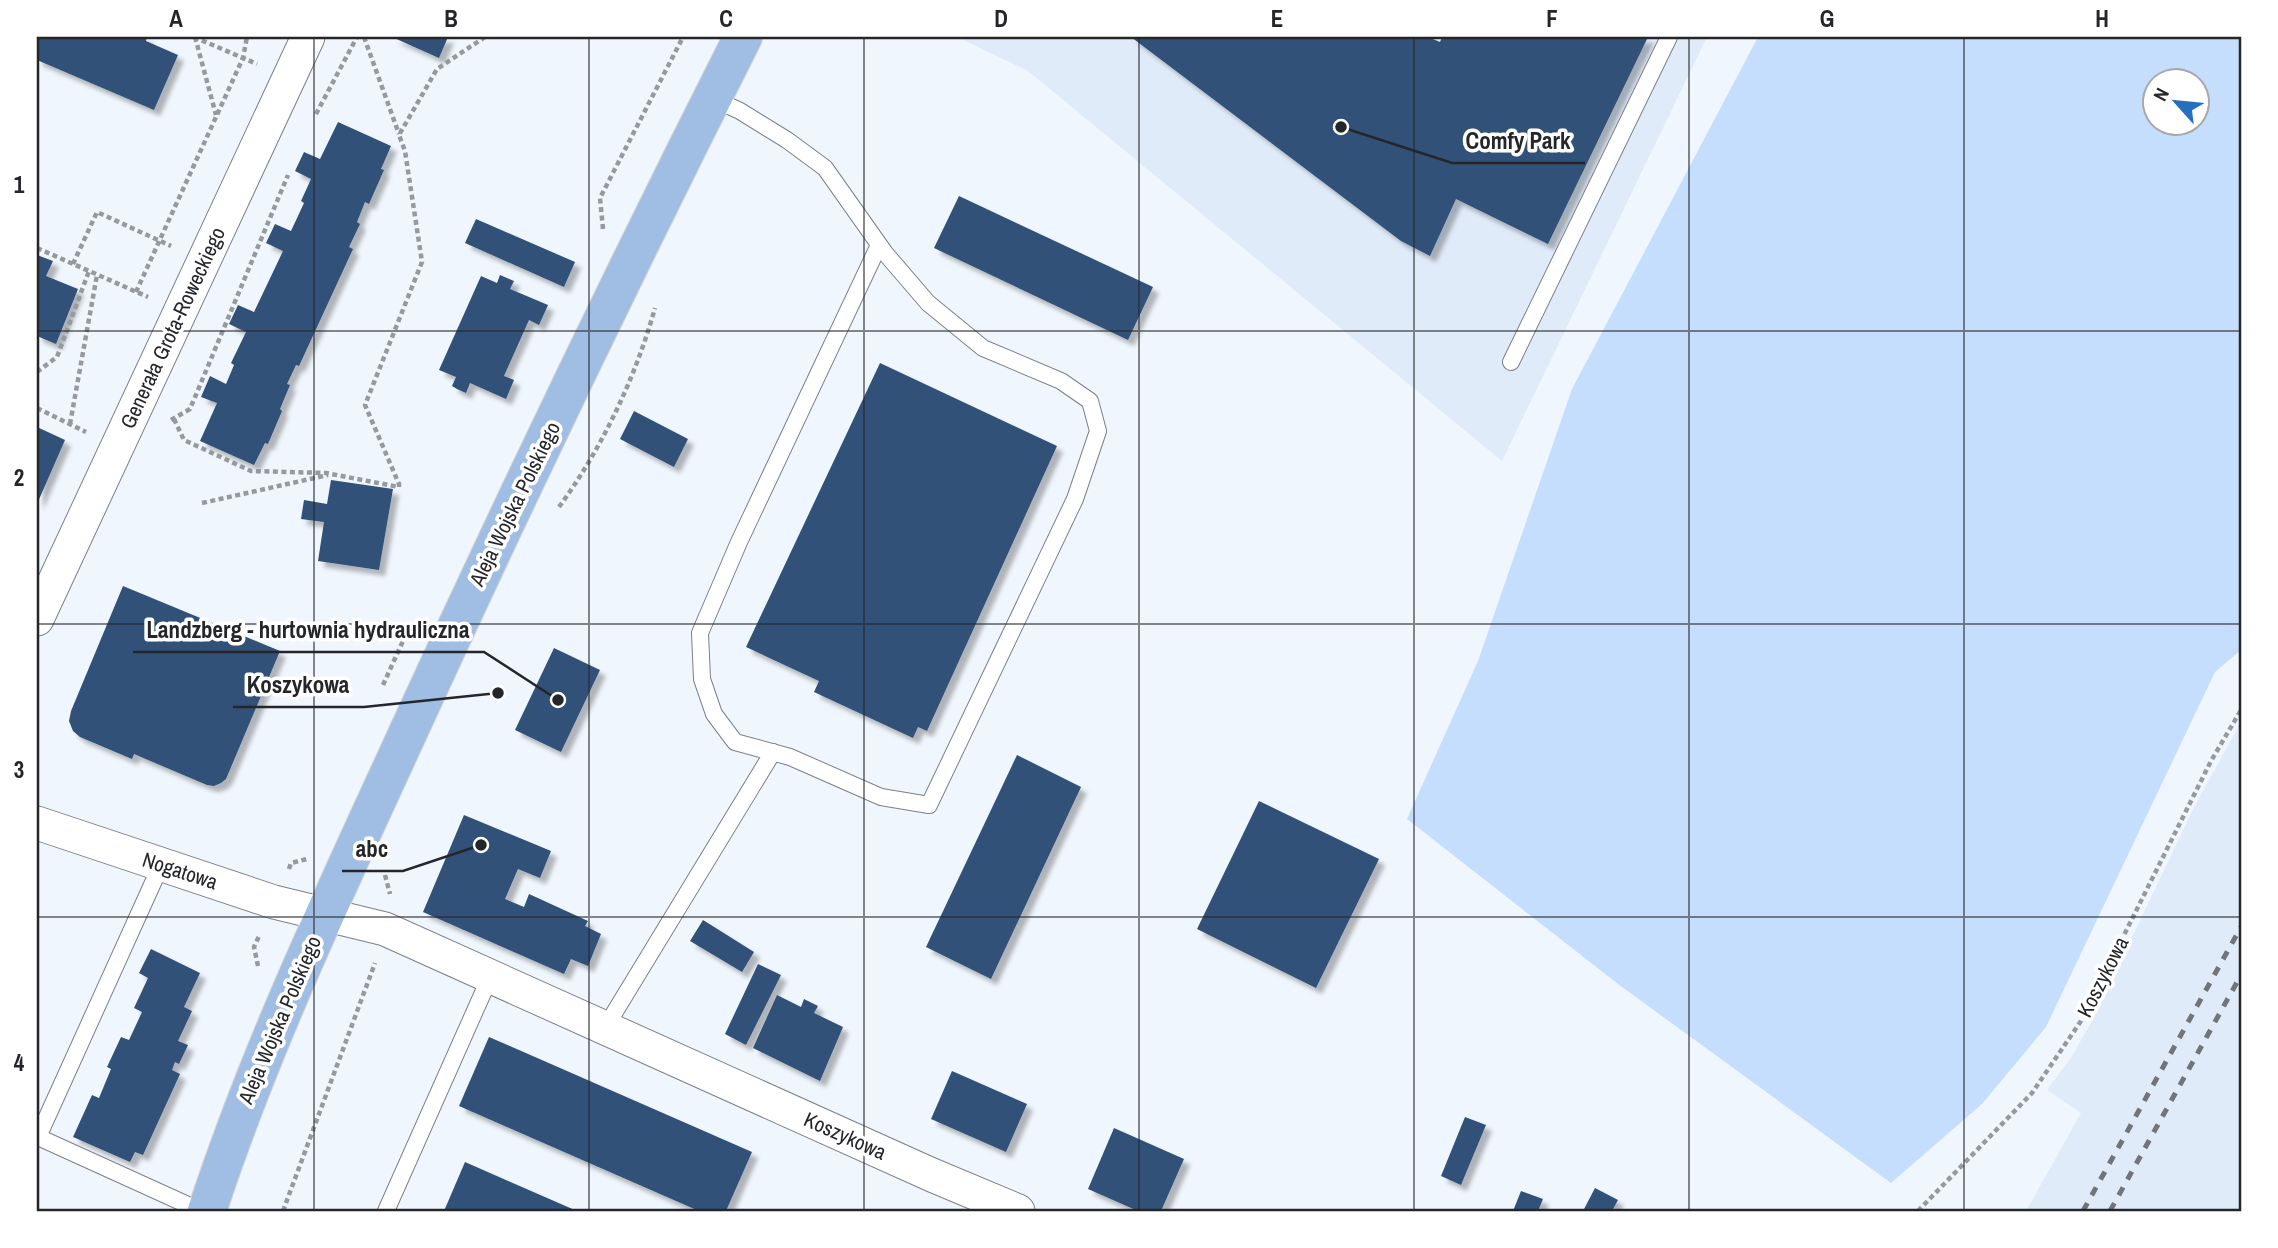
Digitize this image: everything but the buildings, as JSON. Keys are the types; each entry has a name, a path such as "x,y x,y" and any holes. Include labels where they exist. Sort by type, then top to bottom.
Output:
{"main road":[{"name":"Aleja Wojska Polskiego","path":"207,1211 228,1145 325,913 502,528 743,37"}],"street":[{"name":"Generała Grota-Roweckiego","path":"37,619 309,37"},
{"name":"Nogatowa","path":"37,823 274,902 325,913"},
{"name":"Koszykowa","path":"325,913 385,929 1018,1211"}],"lane":[{"path":"1510,362 1669,37"},
{"path":"712,98 740,111 787,140 825,168 879,245 928,303 983,348 1061,381 1090,401 1098,431 1075,499 929,805 881,797 790,757 735,741 714,714 702,679 700,633 739,542 879,245"},
{"path":"605,1028 773,752"},
{"path":"161,865 38,1137 201,1211"},
{"path":"386,1211 490,977"}],"path":[{"path":"194,37 289,78"},
{"path":"194,37 216,116"},
{"path":"136,292 243,58 247,37"},
{"path":"312,122 357,37"},
{"path":"174,419 184,440 251,471 332,474 399,487 365,405 422,262 405,151 364,37"},
{"path":"399,135 437,69 485,37"},
{"path":"603,233 600,198 683,37"},
{"path":"166,423 190,409 289,172"},
{"path":"73,264 97,212 204,261"},
{"path":"37,248 181,311"},
{"path":"37,372 57,357 89,271"},
{"path":"70,424 97,275"},
{"path":"553,516 583,475 626,388 642,353 657,300"},
{"path":"37,408 117,447"},
{"path":"202,503 332,474"},
{"name":"Koszykowa","path":"1918,1211 2032,1093 2057,1059 2081,1021 2211,761 2241,710"},
{"path":"283,1211 382,945 392,908 382,865"}],"shaded area":[{"path":"957,37 1707,37 1502,461 1028,71"},
{"path":"1758,37 2241,37 2241,650 2215,672 2046,1027 1982,1104 1891,1183 1618,984 1407,819 1478,661 1572,389"},
{"path":"2241,722 2241,1211 2026,1211 2081,1113 2047,1090 2072,1056 2093,1019 2194,807"}],"railway":[{"path":"2083,1211 2241,927"},
{"path":"2110,1211 2241,975"}],"place":[{"name":"Comfy Park","path":"1341,127"},
{"name":"Koszykowa","path":"498,693"},
{"name":"Landzberg - hurtownia hydrauliczna","path":"558,700"},
{"name":"abc","path":"481,845"}]}
